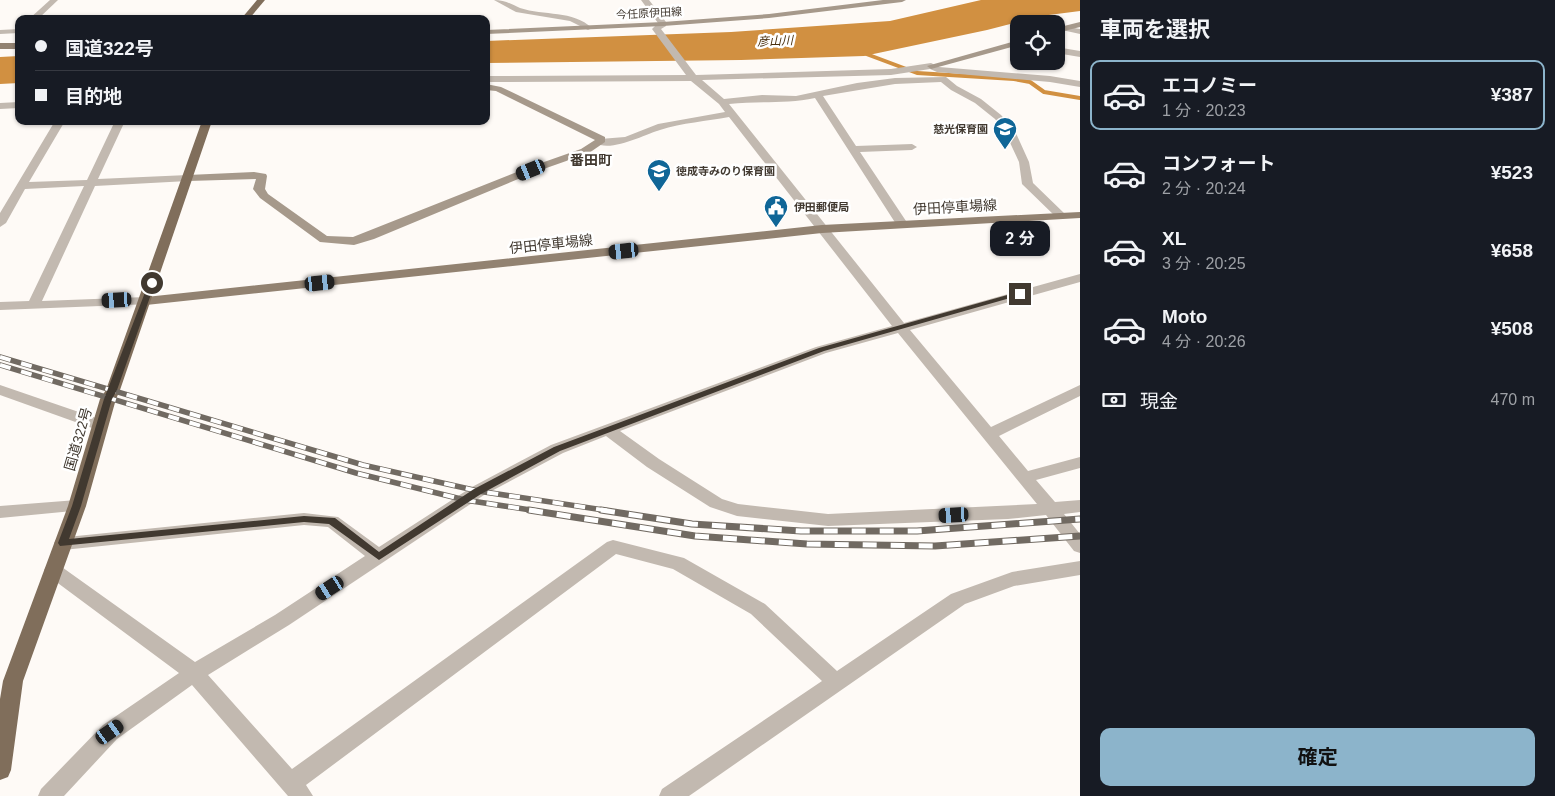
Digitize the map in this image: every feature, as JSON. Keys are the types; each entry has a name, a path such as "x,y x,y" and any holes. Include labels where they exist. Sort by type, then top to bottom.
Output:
{"highway":[{"path":"248,15 261,0"},
{"name":"国道322号","path":"0,770 13,681 77,506 108,399 146,300 206,125"}],"main road":[{"path":"0,46 15,46"},
{"name":"伊田停車場線","path":"146,300 822,229 1079,216"}],"street":[{"path":"37,15 54,0"},
{"path":"498,0 531,13 572,19 588,28"},
{"path":"645,0 692,77 722,102 900,327 988,435 1053,510 1080,546"},
{"path":"849,0 858,5"},
{"name":"今任原伊田線","path":"490,32 660,27 902,0"},
{"path":"1065,28 1080,24"},
{"path":"1065,30 1080,32"},
{"path":"0,32 15,31"},
{"path":"722,102 762,98 796,99 936,72 1010,45"},
{"path":"1065,52 1080,54"},
{"path":"936,72 954,88 978,101 998,117 1010,131 1024,162 1028,184 1045,198 1061,216"},
{"path":"490,79 936,72 1050,79 1080,84"},
{"path":"490,88 498,89 570,125 596,135 601,139 600,142"},
{"path":"818,95 902,224"},
{"path":"0,106 15,105"},
{"path":"21,186 262,176 260,189 264,196 324,238 354,241 531,170 585,151 600,142 627,140 671,124 731,114"},
{"path":"0,223 58,125"},
{"path":"34,304 118,125"},
{"path":"853,149 912,147"},
{"path":"49,796 110,732 194,673 282,620 478,492 557,449 606,429 822,350 1080,278"},
{"path":"0,306 146,300"},
{"path":"988,435 1080,390"},
{"path":"0,391 100,425"},
{"path":"606,429 716,502 737,510 828,520 1053,510 1080,506"},
{"path":"1025,478 1080,462"},
{"path":"0,512 77,506"},
{"path":"63,543 304,519 332,521 379,557"},
{"path":"53,570 194,673 297,789 613,547 678,564 758,608 838,683"},
{"path":"670,796 838,683 958,599 1012,579 1080,568"}],"water":[{"name":"彦山川","path":"981,0 1080,0 1080,11 1049,15 1010,15 1010,24 864,56 741,60 490,63 490,41 731,32 890,21"},
{"path":"15,56 15,83 0,84 0,57"}],"waterway":[{"path":"861,52 917,73 1014,79 1030,82 1044,92 1080,98"}],"railway":[{"path":"0,357 363,465 478,491 610,511"},
{"path":"0,365 356,473 465,500 537,511"},
{"path":"529,510 695,536 807,544 935,546 1080,536"},
{"path":"601,510 692,524 801,531 917,531 1080,519"}],"place":[{"name":"慈光保育園","path":"1005,150"},
{"name":"徳成寺みのり保育園","path":"659,192"},
{"name":"伊田郵便局","path":"776,228"}],"district":[{"name":"番田町","path":"591,160"}],"route":[{"path":"152,283 108,399 77,506 63,543 304,519 332,521 379,557 478,492 557,449 606,429 822,350 1020,294"}]}
